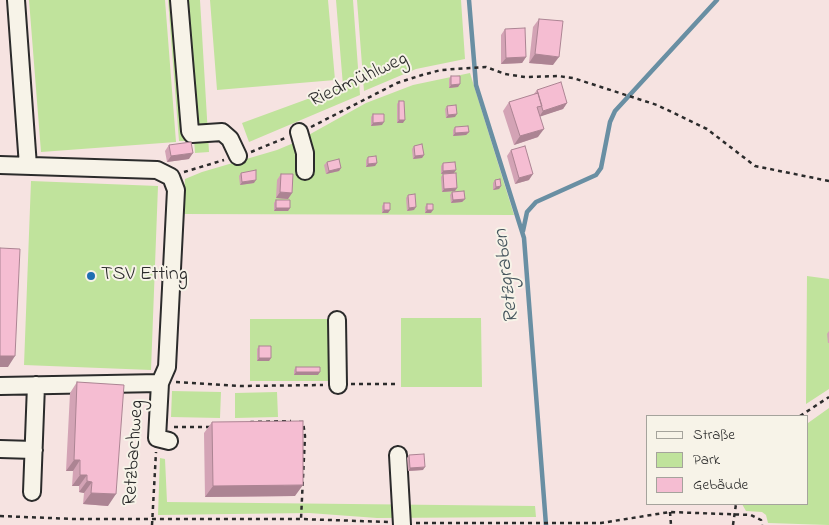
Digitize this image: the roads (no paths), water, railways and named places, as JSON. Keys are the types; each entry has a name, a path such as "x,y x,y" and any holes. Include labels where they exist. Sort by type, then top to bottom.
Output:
{"street":[{"path":"0,165 28,166 16,0"},
{"path":"179,0 190,131 192,134 222,132 230,139 238,156"},
{"path":"300,132 305,153 305,171"},
{"name":"Retzbachweg","path":"28,166 157,170 172,177 176,190 167,367 160,383 161,436"},
{"path":"337,320 338,384"},
{"name":"Retzbachweg","path":"0,386 160,383"},
{"path":"32,492 36,385"},
{"path":"0,449 34,450"},
{"path":"398,455 402,524"}],"waterway":[{"name":"Retzgraben","path":"469,0 476,85 524,238 546,525"},
{"path":"523,231 527,212 536,202 596,175 601,168 610,122 615,111 717,0"}],"place":[{"name":"TSV Etting","path":"91,276"}]}
